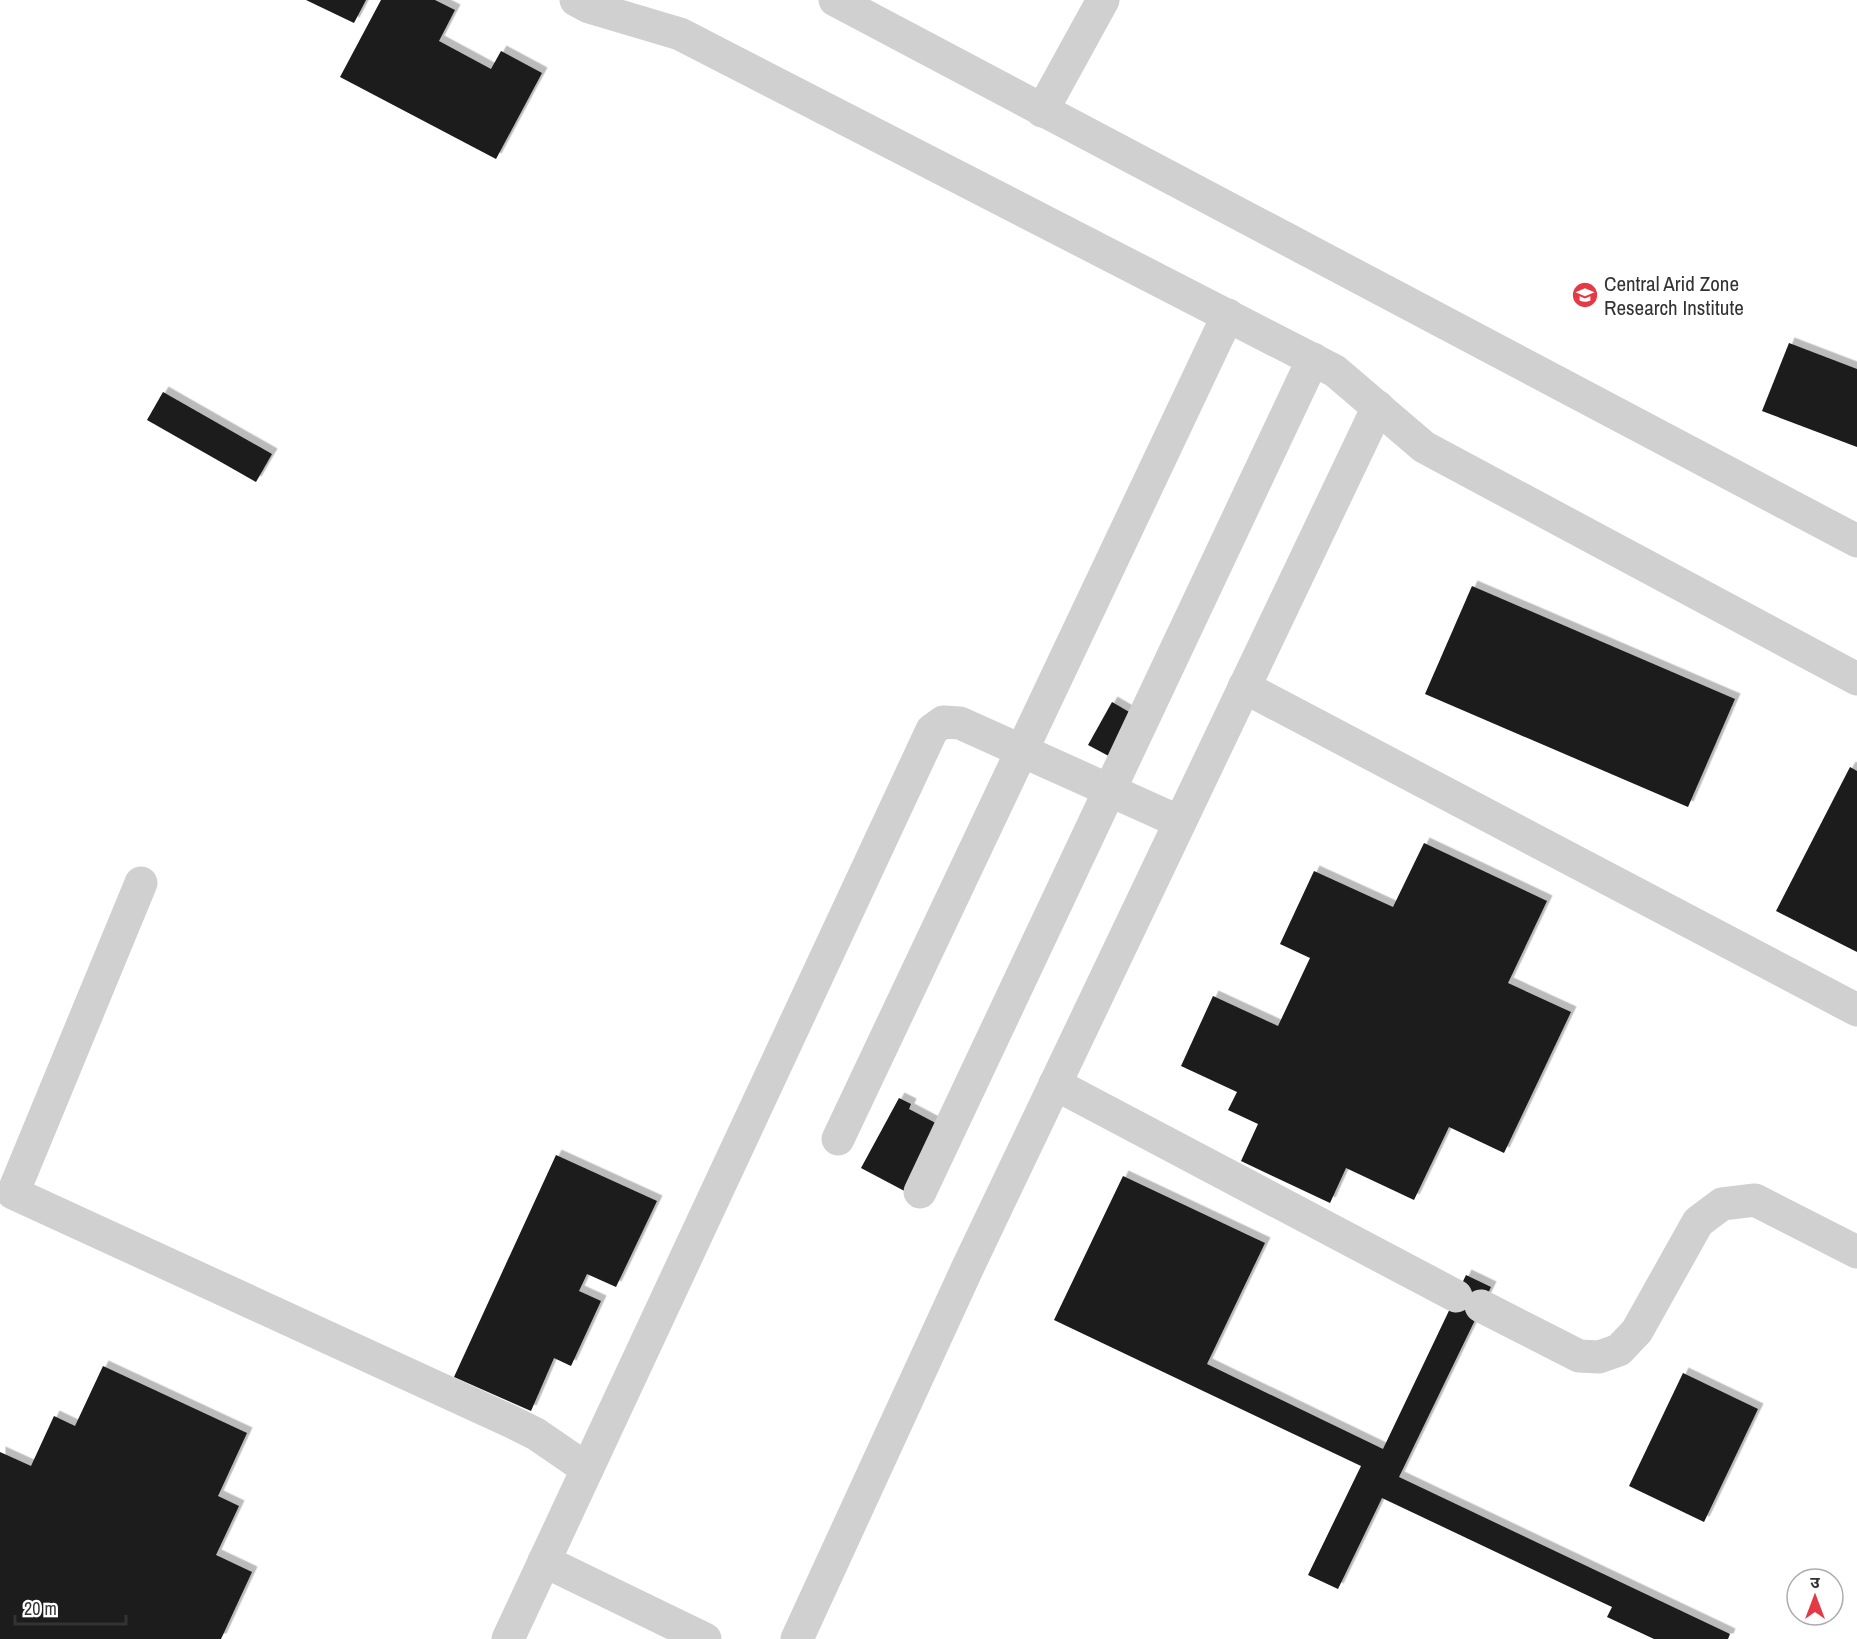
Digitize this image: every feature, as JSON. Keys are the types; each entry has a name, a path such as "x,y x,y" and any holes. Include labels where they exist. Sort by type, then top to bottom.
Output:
{"street":[{"path":"576,0 589,7 680,34 1313,359 1335,371 1424,447 1857,679"},
{"path":"835,0 1857,541"},
{"path":"1042,111 1103,0"},
{"path":"838,1139 1228,315"},
{"path":"920,1192 1313,359"},
{"path":"797,1639 967,1269 1378,407"},
{"path":"1244,687 1857,1010"},
{"path":"508,1639 932,730 943,722 960,723 1180,822"},
{"path":"141,883 13,1193 512,1422 536,1434 587,1469"},
{"path":"1055,1083 1468,1301 1579,1356 1599,1357 1619,1350 1637,1331 1698,1222 1722,1204 1755,1200 1857,1252"},
{"path":"544,1562 705,1639"}],"building":[{"path":"306,0 366,0 354,23"},
{"path":"381,0 435,0 455,10 439,41 491,69 501,51 542,73 496,159 340,77"},
{"path":"1789,343 1857,369 1857,447 1762,411"},
{"path":"163,392 272,454 256,482 147,420"},
{"path":"1472,586 1735,699 1688,807 1425,694"},
{"path":"1112,702 1143,720 1120,762 1088,745"},
{"path":"1850,767 1857,771 1857,952 1776,911"},
{"path":"1424,843 1547,901 1508,983 1571,1012 1504,1153 1449,1127 1414,1200 1346,1168 1330,1203 1241,1161 1258,1124 1228,1110 1237,1092 1181,1066 1213,996 1278,1026 1310,958 1280,944 1314,871 1393,907"},
{"path":"899,1098 911,1104 909,1109 947,1129 912,1195 861,1168"},
{"path":"556,1155 657,1201 616,1287 587,1274 579,1291 601,1301 571,1366 554,1358 531,1411 454,1377"},
{"path":"1123,1176 1265,1243 1207,1364 1383,1449 1466,1275 1491,1287 1399,1477 1730,1634 1728,1639 1654,1639 1607,1617 1612,1607 1382,1498 1338,1589 1308,1575 1361,1466 1054,1320"},
{"path":"103,1366 247,1433 218,1496 239,1506 216,1555 252,1572 221,1639 0,1639 0,1452 31,1466 54,1416 75,1426"},
{"path":"1683,1373 1758,1409 1704,1522 1629,1486"}],"place":[{"name":"Central Arid Zone Research Institute","path":"1585,295"}]}
